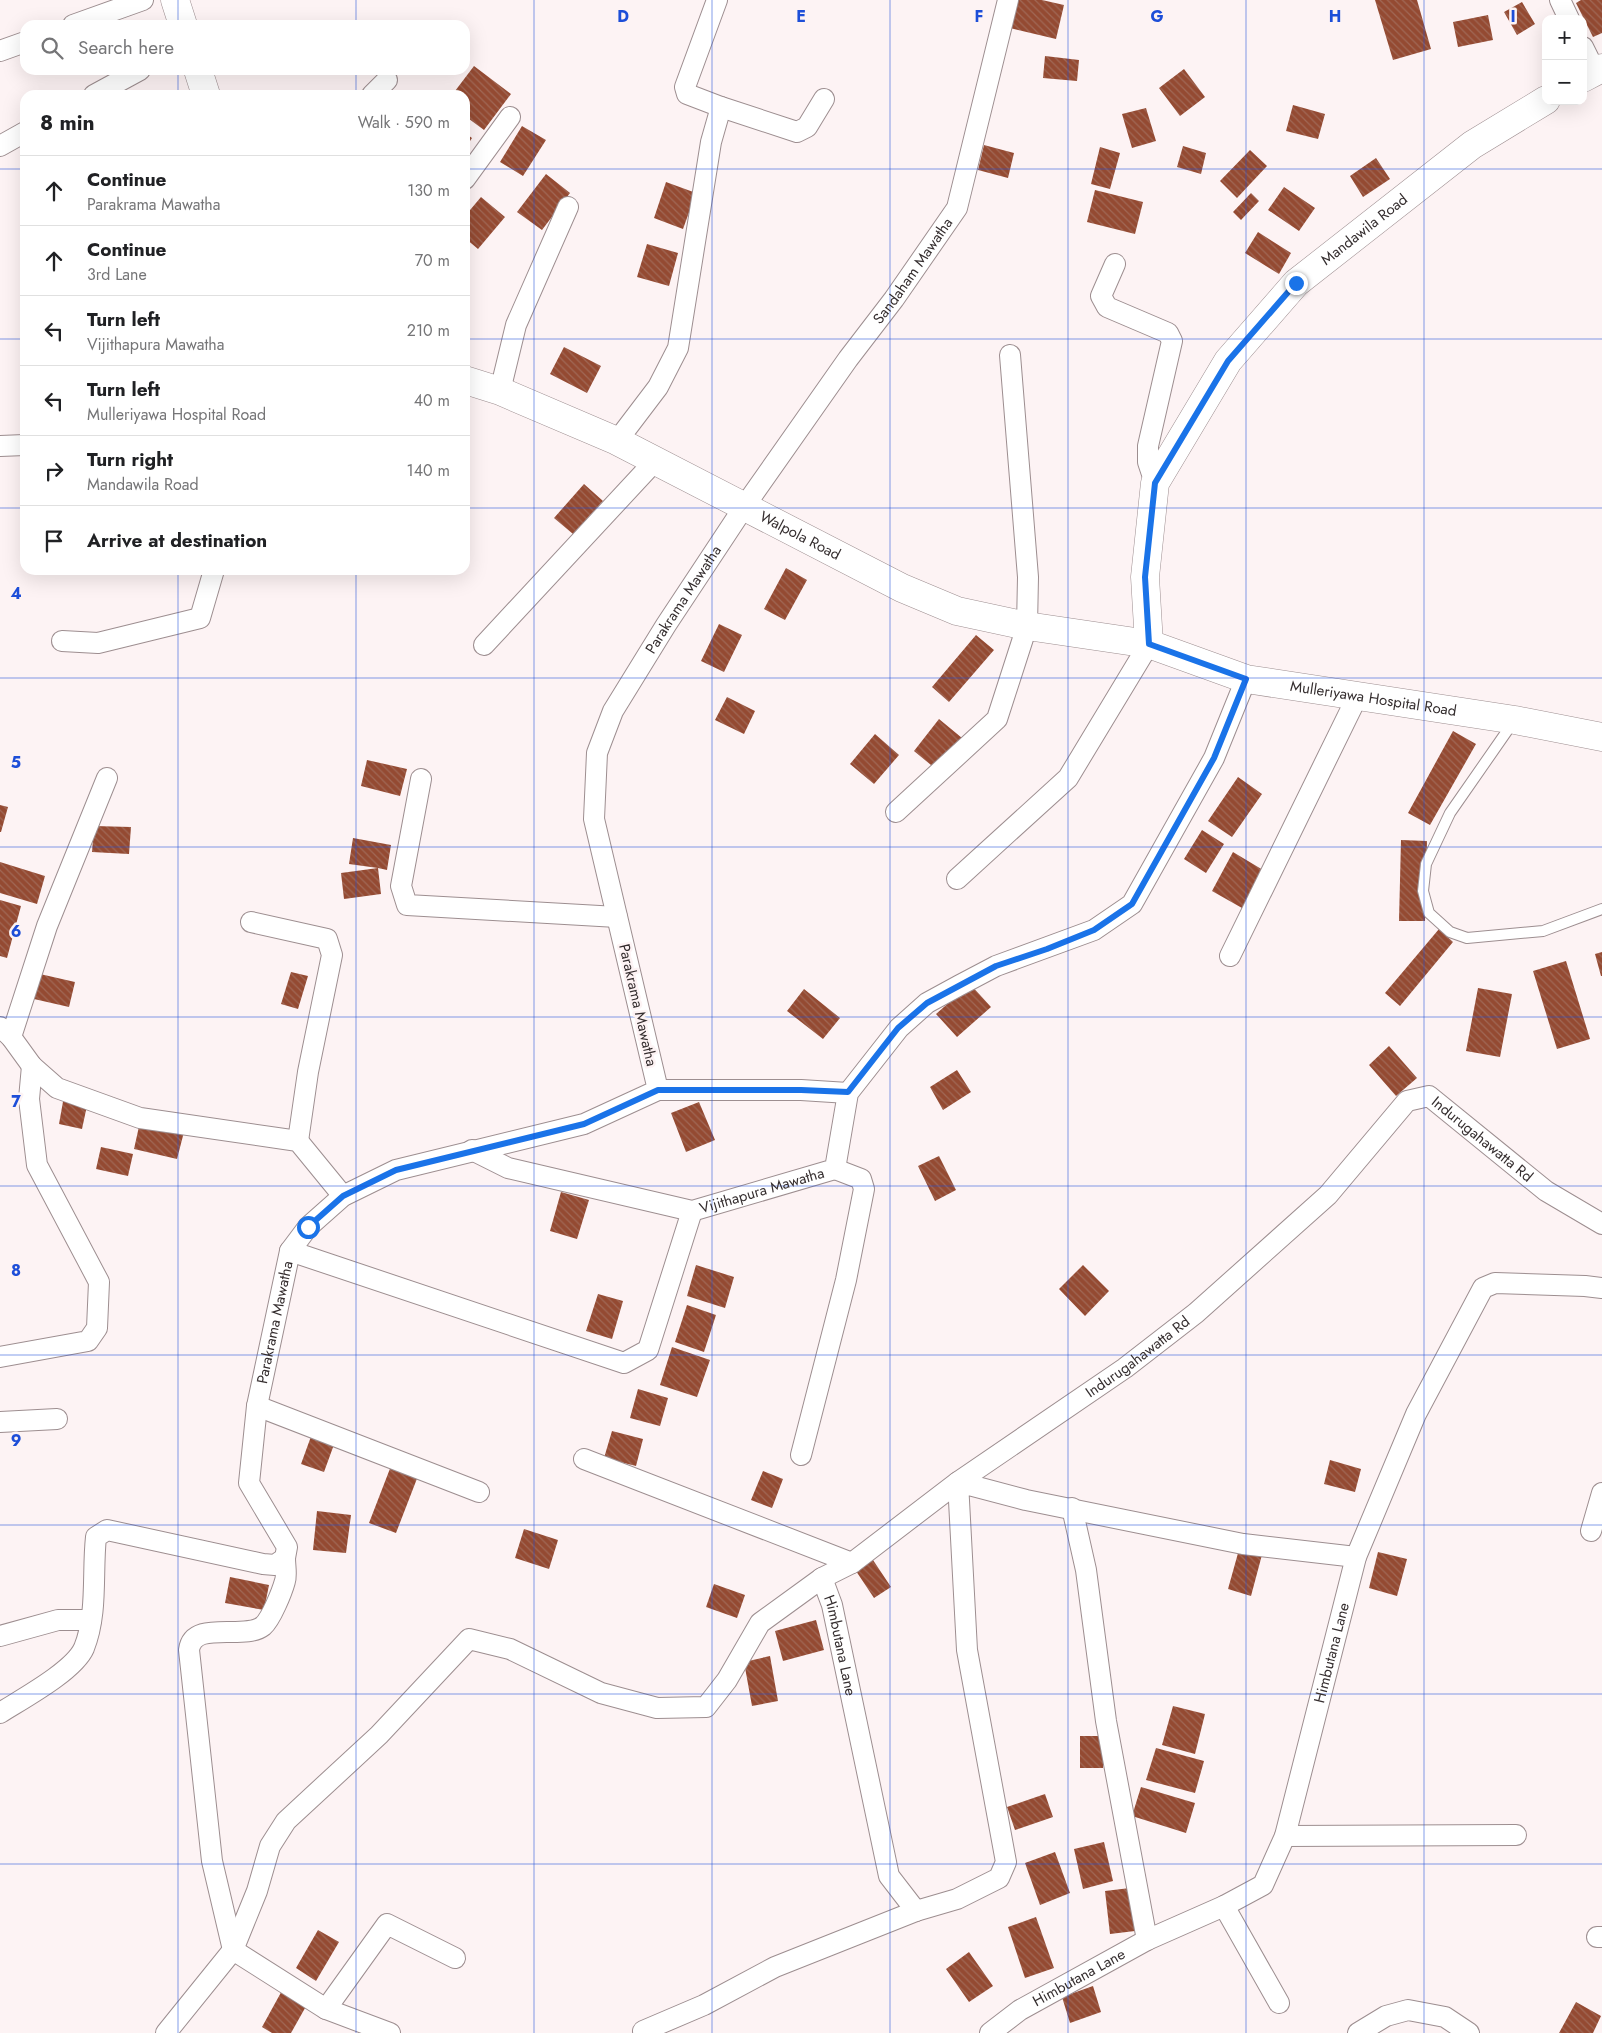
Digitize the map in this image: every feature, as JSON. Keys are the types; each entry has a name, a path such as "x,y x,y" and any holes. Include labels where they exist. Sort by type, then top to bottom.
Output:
{"main road":[{"path":"175,0 181,20"},
{"path":"200,75 204,90"},
{"name":"Mandawila Road","path":"1149,644 1145,577 1155,483 1228,361 1296,283 1472,145 1542,102"},
{"name":"Walpola Road","path":"470,381 500,390 617,441 654,462 902,588 958,610 1027,626 1149,644"},
{"name":"Mulleriyawa Hospital Road","path":"1149,644 1246,679 1515,720 1602,737"}],"street":[{"path":"88,20 143,0"},
{"path":"717,0 686,87 687,94 797,132 807,127 824,99"},
{"name":"Sandaham Mawatha","path":"744,507 957,208 1008,0"},
{"path":"1560,0 1568,15"},
{"path":"0,52 20,44"},
{"path":"103,90 131,75"},
{"path":"377,90 387,80"},
{"path":"617,441 658,387 678,348 710,142 721,107"},
{"path":"470,172 510,117"},
{"path":"0,146 20,137"},
{"path":"500,390 516,325 568,207"},
{"path":"1115,264 1100,296 1106,307 1168,333 1172,341 1148,446 1148,462 1155,483"},
{"path":"896,812 997,720 1027,626 1028,577 1010,355"},
{"path":"0,446 20,445"},
{"path":"484,646 654,462"},
{"name":"Parakrama Mawatha","path":"233,1950 212,1861 189,1650 190,1642 196,1636 248,1631 262,1626 274,1610 285,1580 287,1547 250,1483 258,1406 290,1251 308,1227 343,1196 396,1170 584,1124 658,1090 594,819 597,753 613,711 671,617 744,507"},
{"path":"62,641 98,643 200,618 213,575"},
{"path":"957,879 1068,778 1149,644"},
{"name":"Vijithapura Mawatha","path":"472,1150 508,1168 692,1211 835,1168 848,1092 898,1028 927,1003 996,966 1047,949 1094,930 1132,904 1214,758 1246,679"},
{"path":"1230,956 1358,695"},
{"path":"107,778 5,1032 32,1066 57,1088 140,1118 298,1141 343,1196"},
{"path":"421,779 401,886 407,905 617,917"},
{"path":"251,922 327,939 332,955 308,1072 298,1141"},
{"path":"0,1357 88,1342 97,1328 99,1282 37,1165 29,1099 32,1066"},
{"path":"658,1090 801,1090 848,1092"},
{"name":"Indurugahawatta Rd","path":"233,1950 258,1891 270,1846 286,1821 379,1735 469,1639 510,1649 601,1693 657,1708 706,1707 727,1680 760,1623 822,1578 852,1563 958,1482 1125,1368 1196,1313 1328,1194 1407,1101 1429,1096 1546,1191 1602,1224"},
{"path":"801,1455 846,1280 864,1189 860,1179 835,1168"},
{"path":"290,1251 624,1363 648,1350 692,1211"},
{"name":"Himbutana Lane","path":"990,2033 1020,2010 1147,1940 1224,1906 1263,1885 1285,1836 1356,1557 1416,1414 1483,1288 1495,1283 1602,1288"},
{"path":"258,1406 480,1492"},
{"path":"0,1422 57,1419"},
{"path":"584,1459 852,1563"},
{"path":"643,2030 704,2005 775,1967 916,1911 957,1899 999,1878 1006,1862 967,1650 958,1482 1026,1500 1243,1544 1356,1557"},
{"path":"1591,1531 1602,1493"},
{"path":"1072,1508 1086,1570 1106,1720 1147,1940"},
{"path":"0,1714 64,1672 84,1649 91,1620 96,1537 107,1530 263,1564 274,1565 285,1558"},
{"name":"Himbutana Lane","path":"822,1578 832,1605 888,1876 916,1911"},
{"path":"0,1636 58,1620 91,1620"},
{"path":"1285,1836 1516,1835"},
{"path":"1224,1906 1279,2004"},
{"path":"326,2010 387,1924 455,1958"},
{"path":"176,2029 233,1950 326,2010 390,2033"},
{"path":"1358,2033 1386,2016 1408,2010 1445,2017 1469,2033"}],"lane":[{"path":"1515,720 1450,813 1426,864 1423,891 1429,913 1450,932 1467,938 1543,931 1602,909"}],"building":[{"path":"1016,0 1042,0 1064,5 1056,39 1010,28"},
{"path":"1375,0 1417,0 1431,49 1393,60"},
{"path":"1581,0 1602,0 1602,33 1593,37 1587,25 1587,15 1582,15 1576,3"},
{"path":"1522,2 1535,24 1517,35 1504,12"},
{"path":"1488,15 1493,40 1458,47 1453,22"},
{"path":"1045,56 1079,60 1077,81 1043,78"},
{"path":"474,66 511,94 484,130 470,120 470,90 456,90 467,75 470,75 470,71"},
{"path":"1184,69 1205,97 1180,116 1159,88"},
{"path":"1293,105 1325,114 1318,139 1286,131"},
{"path":"1146,108 1156,141 1132,148 1122,114"},
{"path":"522,126 546,140 523,176 500,162"},
{"path":"984,145 1014,153 1008,178 978,170"},
{"path":"1183,146 1206,153 1201,174 1177,167"},
{"path":"1100,147 1120,153 1110,189 1091,184"},
{"path":"1250,150 1267,166 1237,198 1220,181"},
{"path":"1376,158 1390,179 1363,197 1350,176"},
{"path":"546,174 570,193 542,230 517,212"},
{"path":"666,182 696,193 683,229 654,218"},
{"path":"1284,187 1315,208 1299,231 1268,210"},
{"path":"1095,190 1143,202 1135,234 1087,222"},
{"path":"1251,193 1259,201 1241,220 1233,212"},
{"path":"481,197 505,217 478,249 470,242 470,210"},
{"path":"1258,232 1291,253 1279,274 1245,253"},
{"path":"647,244 678,253 669,286 637,277"},
{"path":"564,347 601,366 587,393 550,374"},
{"path":"584,484 603,501 573,534 554,518"},
{"path":"786,568 807,580 785,620 764,609"},
{"path":"719,624 742,635 724,672 701,661"},
{"path":"976,635 994,650 949,702 932,687"},
{"path":"727,697 755,711 744,734 715,720"},
{"path":"939,719 962,738 937,770 914,751"},
{"path":"1453,731 1476,744 1430,825 1408,813"},
{"path":"875,734 899,755 874,784 850,764"},
{"path":"367,760 407,769 400,796 361,786"},
{"path":"1238,777 1262,794 1232,837 1208,821"},
{"path":"0,805 8,807 1,832 0,832"},
{"path":"94,826 131,827 129,854 92,852"},
{"path":"1202,830 1224,844 1206,873 1184,859"},
{"path":"353,838 391,845 387,870 349,864"},
{"path":"1401,840 1427,841 1425,921 1399,921"},
{"path":"1233,852 1263,870 1242,908 1212,891"},
{"path":"0,862 45,876 37,904 0,893"},
{"path":"378,868 381,894 344,899 341,873"},
{"path":"0,900 21,906 7,958 0,956"},
{"path":"1439,929 1453,942 1400,1006 1385,993"},
{"path":"1602,952 1602,976 1601,976 1595,954"},
{"path":"1566,961 1590,1039 1557,1049 1533,971"},
{"path":"291,972 308,976 298,1009 281,1004"},
{"path":"40,974 75,982 69,1007 34,999"},
{"path":"970,984 991,1007 957,1037 936,1014"},
{"path":"1478,988 1512,994 1500,1057 1466,1051"},
{"path":"804,989 840,1018 823,1039 787,1011"},
{"path":"1389,1046 1417,1078 1396,1096 1369,1065"},
{"path":"957,1070 971,1092 943,1110 930,1087"},
{"path":"64,1096 88,1101 82,1129 59,1124"},
{"path":"699,1102 715,1140 686,1152 671,1113"},
{"path":"140,1122 184,1132 177,1159 134,1149"},
{"path":"101,1147 133,1154 128,1176 96,1169"},
{"path":"939,1156 956,1190 935,1201 918,1166"},
{"path":"561,1192 589,1200 577,1239 550,1231"},
{"path":"696,1265 734,1277 725,1308 687,1296"},
{"path":"1083,1265 1109,1291 1085,1316 1059,1289"},
{"path":"598,1294 623,1301 612,1339 586,1331"},
{"path":"687,1305 716,1315 704,1352 675,1342"},
{"path":"672,1347 710,1360 697,1397 660,1385"},
{"path":"638,1389 668,1398 660,1426 630,1418"},
{"path":"313,1431 336,1439 324,1472 301,1464"},
{"path":"612,1431 643,1439 636,1466 604,1458"},
{"path":"1330,1460 1361,1469 1355,1492 1324,1484"},
{"path":"391,1466 418,1476 396,1533 369,1523"},
{"path":"763,1471 783,1479 772,1508 751,1500"},
{"path":"317,1511 351,1515 346,1553 313,1550"},
{"path":"524,1529 558,1540 549,1569 515,1558"},
{"path":"1240,1546 1263,1551 1251,1596 1228,1589"},
{"path":"1378,1552 1407,1559 1397,1596 1369,1588"},
{"path":"873,1560 891,1587 874,1598 856,1571"},
{"path":"230,1577 269,1585 264,1610 225,1603"},
{"path":"714,1584 745,1595 737,1618 706,1607"},
{"path":"816,1620 824,1650 783,1661 775,1631"},
{"path":"770,1656 778,1701 752,1706 744,1662"},
{"path":"1173,1706 1205,1714 1195,1754 1162,1745"},
{"path":"1080,1736 1103,1736 1103,1768 1080,1768"},
{"path":"1156,1748 1204,1761 1195,1793 1146,1780"},
{"path":"1141,1787 1195,1803 1186,1833 1132,1816"},
{"path":"1045,1794 1053,1817 1015,1830 1007,1807"},
{"path":"1104,1842 1113,1881 1083,1889 1074,1849"},
{"path":"1055,1852 1070,1893 1040,1905 1025,1863"},
{"path":"1130,1888 1135,1931 1110,1934 1105,1891"},
{"path":"1036,1917 1054,1968 1025,1978 1008,1927"},
{"path":"318,1930 339,1942 316,1981 296,1968"},
{"path":"969,1952 993,1986 969,2002 946,1969"},
{"path":"1093,1986 1101,2012 1070,2023 1062,1997"},
{"path":"284,1987 309,2001 291,2033 272,2033 262,2027"},
{"path":"1576,2002 1601,2016 1593,2033 1559,2033"}],"route":[{"path":"308,1227 343,1196 396,1170 584,1124 658,1090 801,1090 848,1092 898,1028 927,1003 996,966 1047,949 1094,930 1132,904 1214,758 1246,679 1149,644 1145,577 1155,483 1228,361 1296,283"}]}
